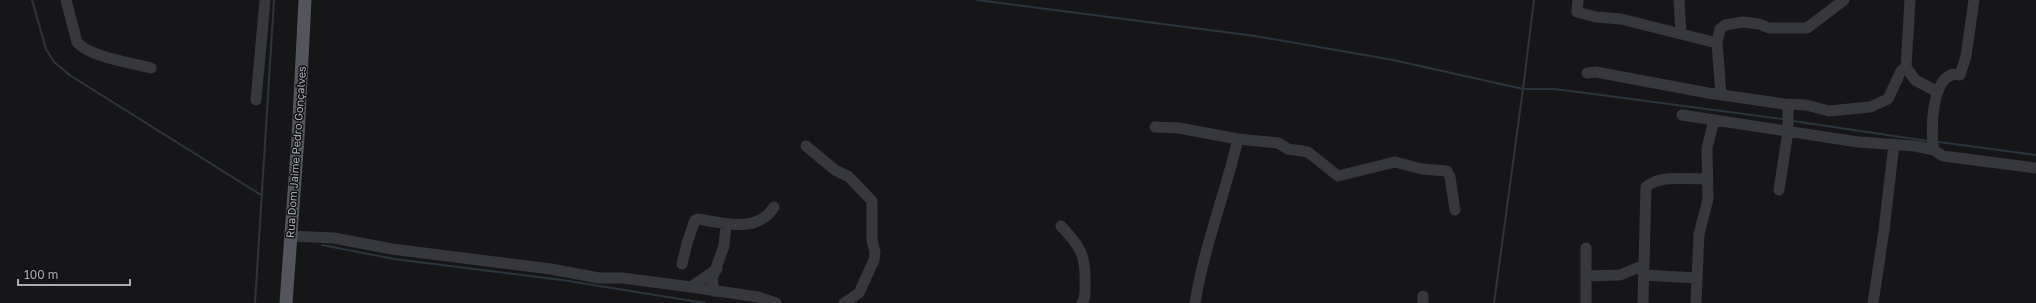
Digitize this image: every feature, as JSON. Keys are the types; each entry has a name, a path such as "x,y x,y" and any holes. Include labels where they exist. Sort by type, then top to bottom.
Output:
{"main road":[{"name":"Rua Dom Jaime Pedro Gonçalves","path":"286,303 305,0"}],"street":[{"path":"66,0 77,42 80,46 99,54 151,68"},
{"path":"256,100 265,0"},
{"path":"1578,0 1577,12 1596,17 1621,19 1717,43"},
{"path":"1679,0 1681,34"},
{"path":"1721,95 1717,43 1720,30 1725,25 1743,22 1759,24 1769,28 1807,28 1844,0"},
{"path":"1910,0 1906,67 1916,80 1938,92"},
{"path":"1934,150 1931,132 1938,92 1942,80 1950,76 1960,75 1966,56 1974,0"},
{"path":"1587,73 1596,72 1721,95 1784,104 1806,105 1829,111 1870,107 1888,98 1901,70 1906,67"},
{"path":"1780,190 1788,131 1788,107 1784,104"},
{"path":"1682,115 1858,142 1894,144 1934,150 1943,156 2036,168"},
{"path":"1696,303 1699,234 1708,199 1707,148 1714,120"},
{"path":"1155,127 1179,128 1238,139 1278,143 1288,149 1308,152 1338,176 1395,162 1422,170 1447,172 1450,177 1456,210"},
{"path":"1195,303 1211,232 1232,170 1238,139"},
{"path":"1873,303 1884,230 1894,144"},
{"path":"806,146 835,170 849,177 872,202 872,240 875,252 874,260 860,292 844,303"},
{"path":"1643,302 1646,187 1650,184 1663,180 1697,180 1708,178"},
{"path":"682,264 695,220 698,219 726,224 758,222 769,214 774,207"},
{"path":"714,291 712,279 717,269 724,246 726,224"},
{"path":"1061,226 1073,239 1084,259 1086,266 1085,297 1082,303"},
{"path":"291,236 334,238 388,249 545,268 599,278 622,278 691,287 758,297 776,303"},
{"path":"1586,248 1586,303"},
{"path":"691,287 717,269"},
{"path":"1587,276 1620,276 1644,270 1697,278"}],"waterway":[{"path":"32,0 46,49 54,62 71,76 261,195"},
{"path":"255,303 274,0"},
{"path":"977,0 1255,36 1393,60 1523,89 1554,89 1782,119"},
{"path":"1494,303 1534,0"},
{"path":"1793,121 1928,141"},
{"path":"1939,142 2036,155"},
{"path":"322,245 394,259 562,280 705,303"}]}
